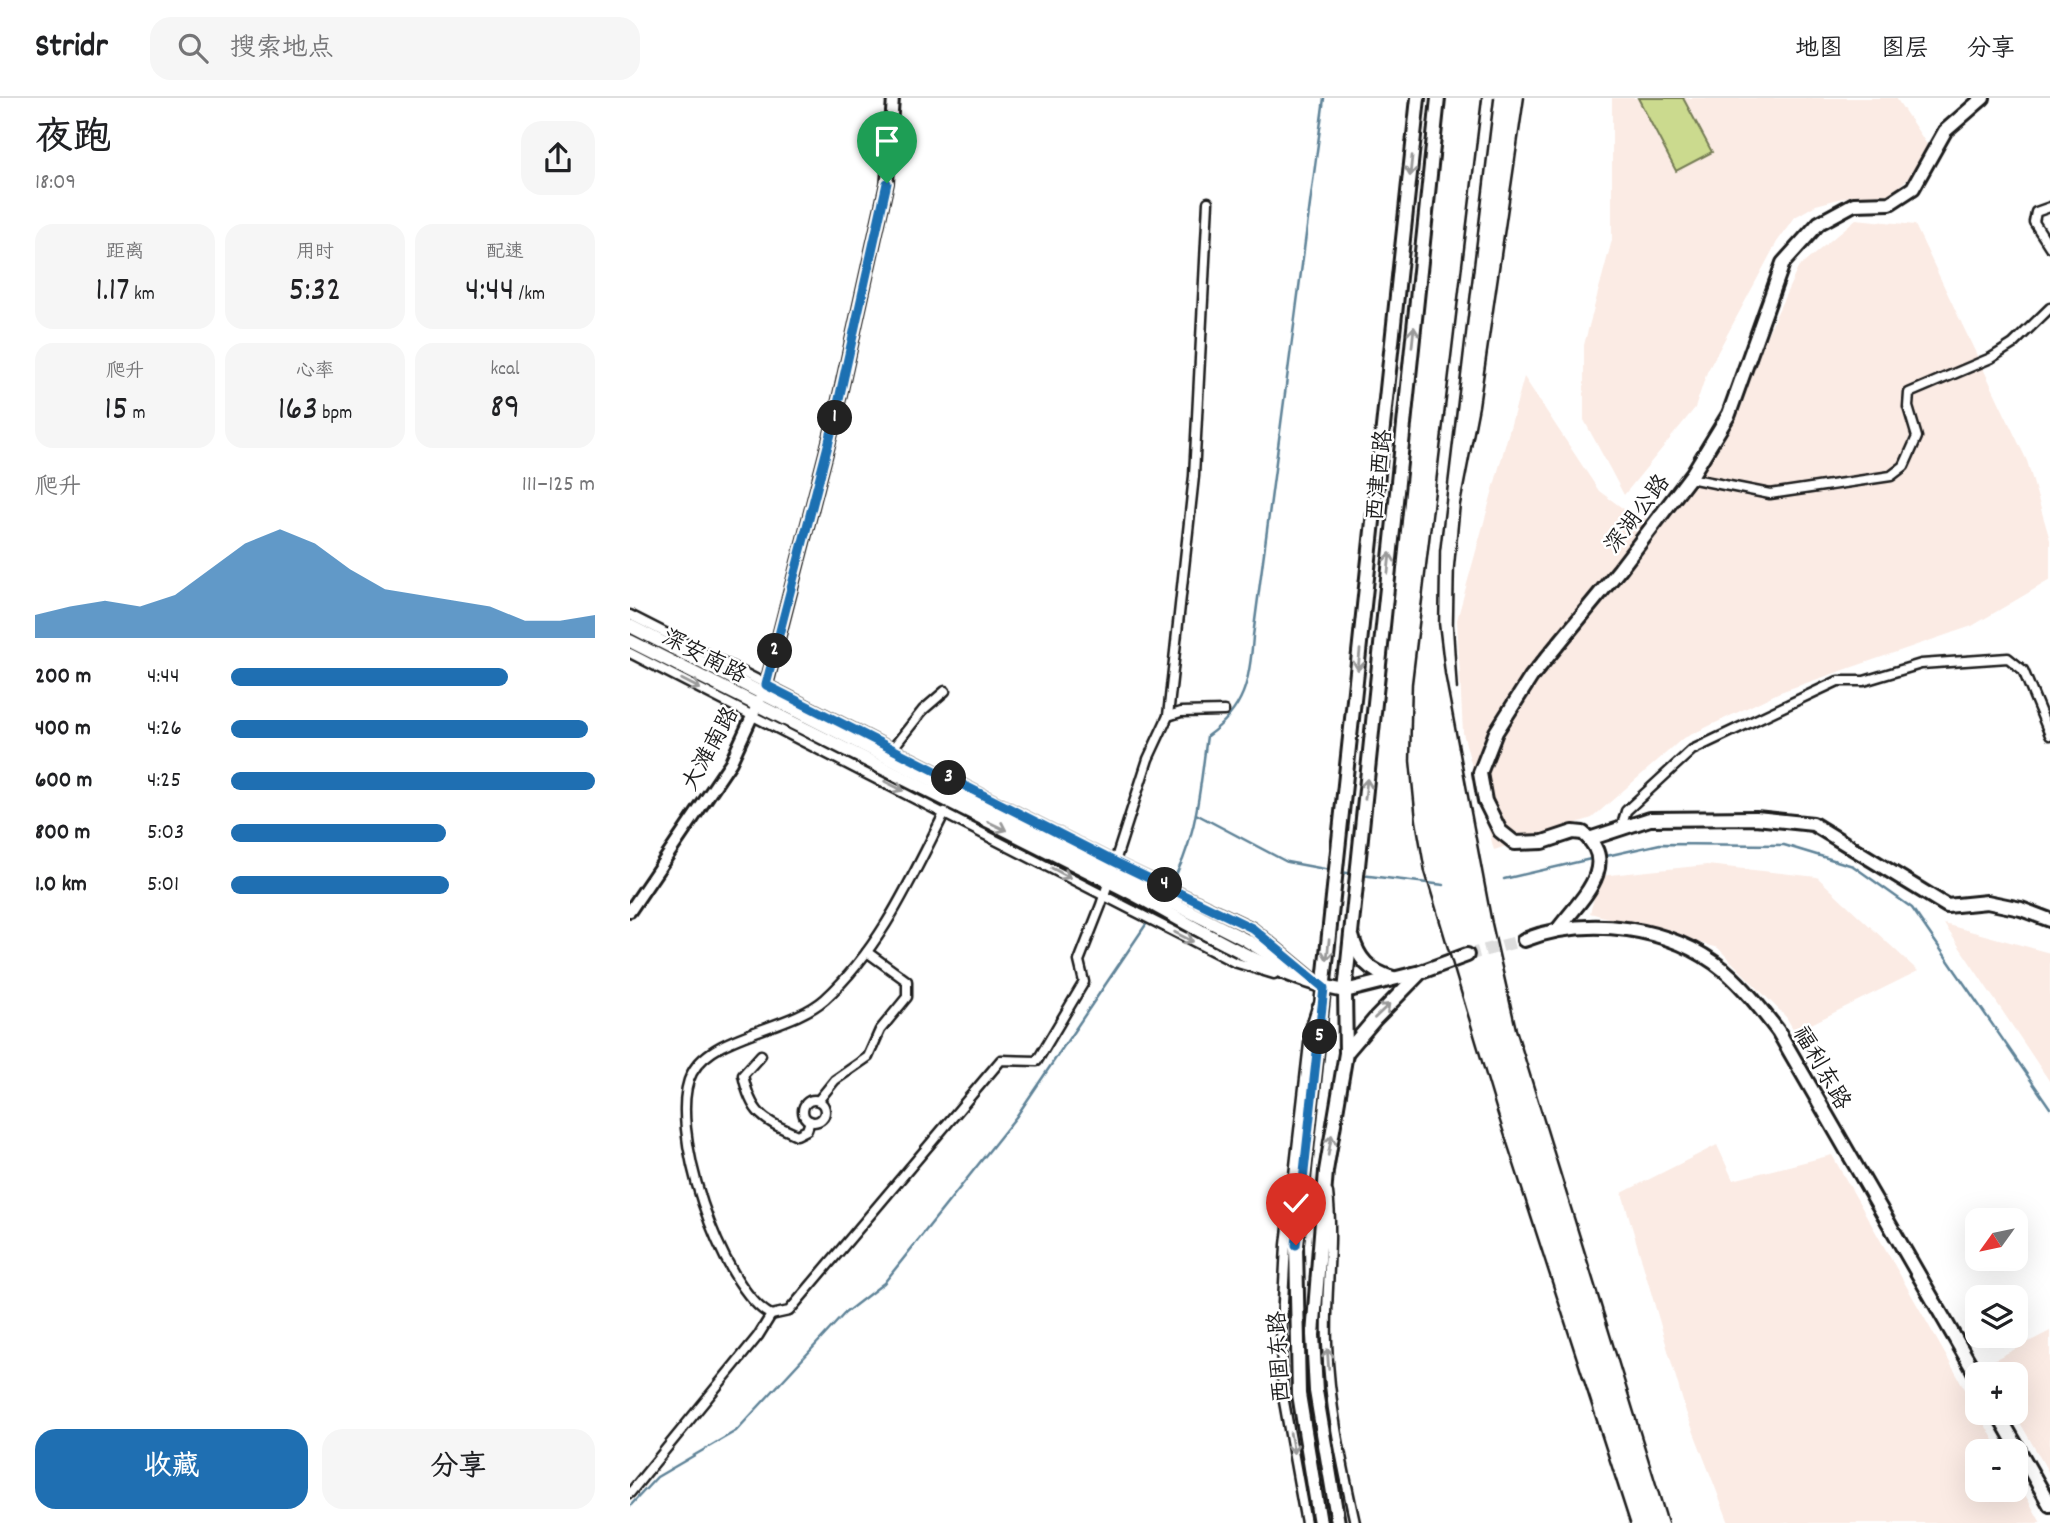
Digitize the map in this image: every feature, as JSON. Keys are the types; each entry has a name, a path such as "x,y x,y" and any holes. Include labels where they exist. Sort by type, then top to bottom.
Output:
{"main road":[{"name":"西津西路","path":"1338,854 1418,98"},
{"name":"西津西路","path":"1359,857 1438,98"},
{"name":"深湖公路","path":"1589,839 1583,833 1573,832 1543,842 1515,843 1500,831 1485,801 1480,773 1496,732 1531,677 1613,578 1689,478 1728,414 1783,263 1819,223 1854,204 1890,202 1913,188 1945,131 1983,98"},
{"name":"深安南路","path":"630,626 760,699 1148,889 1243,945 1324,988"},
{"name":"深安南路","path":"630,641 760,699 890,752 1111,871"},
{"path":"1559,928 1599,871 1597,850 1589,839 1650,819 1756,818 1813,824 1947,906 1987,902 2021,909 2050,920"},
{"name":"西固东路","path":"1320,1523 1299,1394 1296,1245 1338,854"},
{"name":"西固东路","path":"1338,1523 1316,1391 1313,1335 1326,1171 1346,1053 1345,991 1359,857"},
{"name":"福利东路","path":"1524,940 1559,928 1611,926 1653,934 1694,951 1722,969 1750,995 1778,1031 1969,1362"},
{"path":"1352,936 1356,951 1365,964 1378,973 1393,978"},
{"path":"1324,988 1345,991 1421,972 1467,956"},
{"path":"1346,1053 1375,1018 1421,972"},
{"path":"2004,1425 2050,1506"}],"street":[{"name":"大滩南路","path":"630,911 731,762 760,699 833,426 887,183 893,98"},
{"path":"630,1493 758,1336 771,1315 789,1311 1001,1060 1037,1061 1084,982 1079,961 1148,759 1168,716 1194,476 1208,202"},
{"path":"2050,207 2036,212 2034,222 2050,247"},
{"path":"1689,478 1770,494 1891,476 1904,466 1917,437 1908,407 1909,393 1991,358 2013,344 2050,308"},
{"name":"深安南路","path":"630,615 760,699 945,812 1134,911 1243,945 1324,988"},
{"name":"深安南路","path":"630,653 760,699"},
{"path":"1621,828 1626,811 1692,750 1838,681 1864,681 1921,664 2007,658 2024,670 2050,735"},
{"path":"890,752 923,710 945,691"},
{"path":"1168,716 1181,712 1224,711"},
{"path":"771,1315 744,1286 717,1243 701,1201 687,1130 691,1075 701,1060 716,1050 809,1011 824,999 880,936 945,812"},
{"path":"818,1101 835,1080 868,1057 880,1030 907,997 907,981 867,952"},
{"path":"1306,1523 1283,1396 1282,1301 1311,1026 1324,988"},
{"path":"761,1055 743,1075 746,1091 763,1120 797,1135 807,1130 810,1121"},
{"path":"810,1101 818,1101 825,1107 825,1115 819,1121 810,1121 804,1115 804,1107 810,1101"},
{"path":"1326,1171 1332,1226 1327,1284 1330,1396 1355,1523"}],"shaded area":[{"path":"1612,98 1896,98 1930,149 1910,177 1890,194 1850,196 1816,205 1795,217 1777,242 1707,372 1695,408 1624,495 1584,420 1584,345 1612,240"},
{"path":"1856,219 1915,225 2027,461 2050,540 2050,580 1972,626 1780,692 1682,739 1592,818 1494,850 1463,733 1457,620 1524,377 1599,491 1632,515 1661,522 1731,413 1798,268"},
{"path":"1707,865 1817,877 1918,971 1795,1032 1786,1017 1718,948 1590,913 1600,876"},
{"path":"1944,924 2050,953 2050,1082"},
{"path":"1717,1145 1733,1180 1832,1155 1965,1389 1965,1425 1985,1425 1993,1439 1965,1439 1965,1502 2028,1500 2041,1523 1729,1523 1686,1412 1622,1193"},
{"path":"2050,1331 2050,1475 2021,1425 2028,1425 2028,1362 1990,1362 2017,1348 2028,1348 2028,1342"}],"green space":[{"path":"1638,98 1683,98 1712,152 1676,171"}],"waterway":[{"path":"1169,887 1186,852 1191,833 1207,736 1220,726 1237,704 1250,666 1324,98"},
{"path":"1196,814 1287,862 1330,870"},
{"path":"1602,857 1660,844 1784,845 1853,866 1912,908 2050,1108"},
{"path":"1504,879 1595,858"},
{"path":"1340,872 1354,874"},
{"path":"1361,875 1444,885"},
{"path":"630,1506 657,1477 736,1431 845,1313 884,1283 1016,1117 1155,911"}],"tunnel":[{"path":"1467,955 1524,940"}],"railway":[{"path":"1482,98 1412,684 1410,761 1416,821 1425,872 1498,1115 1630,1523"},
{"path":"1494,98 1440,551 1439,624 1445,674 1492,923 1516,1029 1668,1523"},
{"path":"1457,689 1453,624 1454,568 1460,505 1479,407 1524,98"}],"route":[{"path":"887,183 833,426 766,685 1115,862 1252,928 1324,988 1296,1245"}]}
